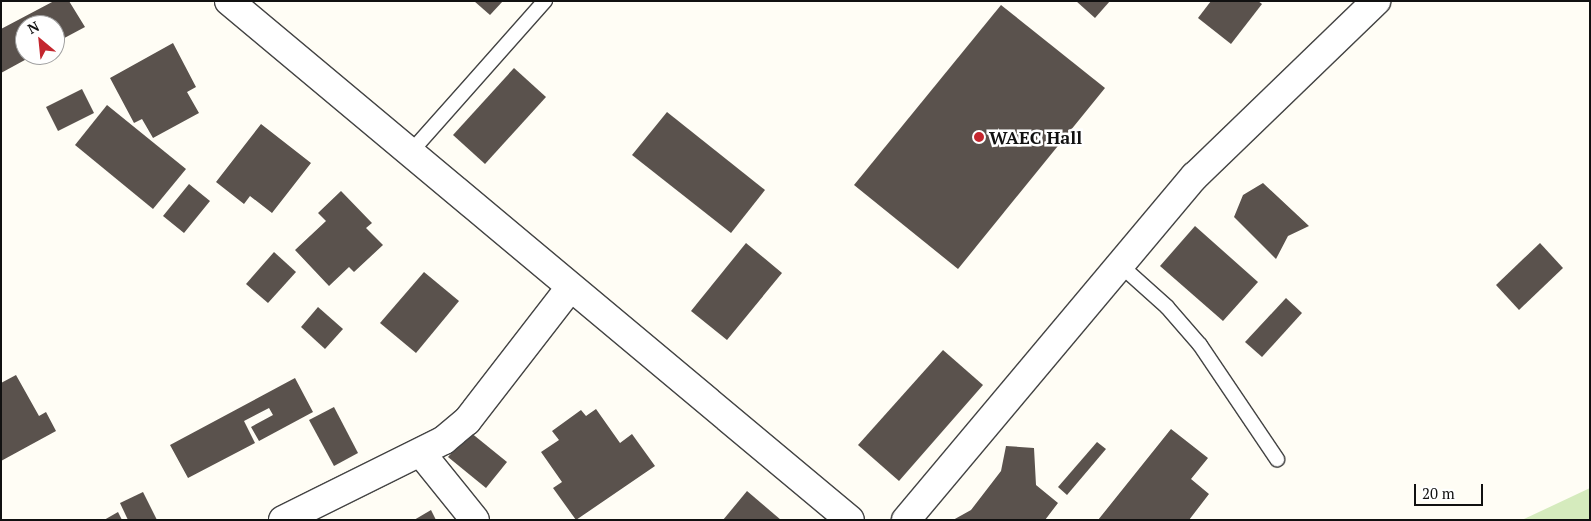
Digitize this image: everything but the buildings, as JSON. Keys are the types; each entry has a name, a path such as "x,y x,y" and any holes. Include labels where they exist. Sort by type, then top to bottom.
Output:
{"street":[{"path":"229,1 569,288 850,520"},
{"path":"906,520 1118,263 1195,176 1376,1"},
{"path":"283,520 420,453 467,421 569,288"},
{"path":"420,453 475,520"}],"lane":[{"path":"409,154 545,1"},
{"path":"1118,263 1167,307 1200,345 1277,459"}],"green space":[{"path":"1590,488 1590,520 1522,520"}],"place":[{"name":"WAEC Hall","path":"979,137"}]}
